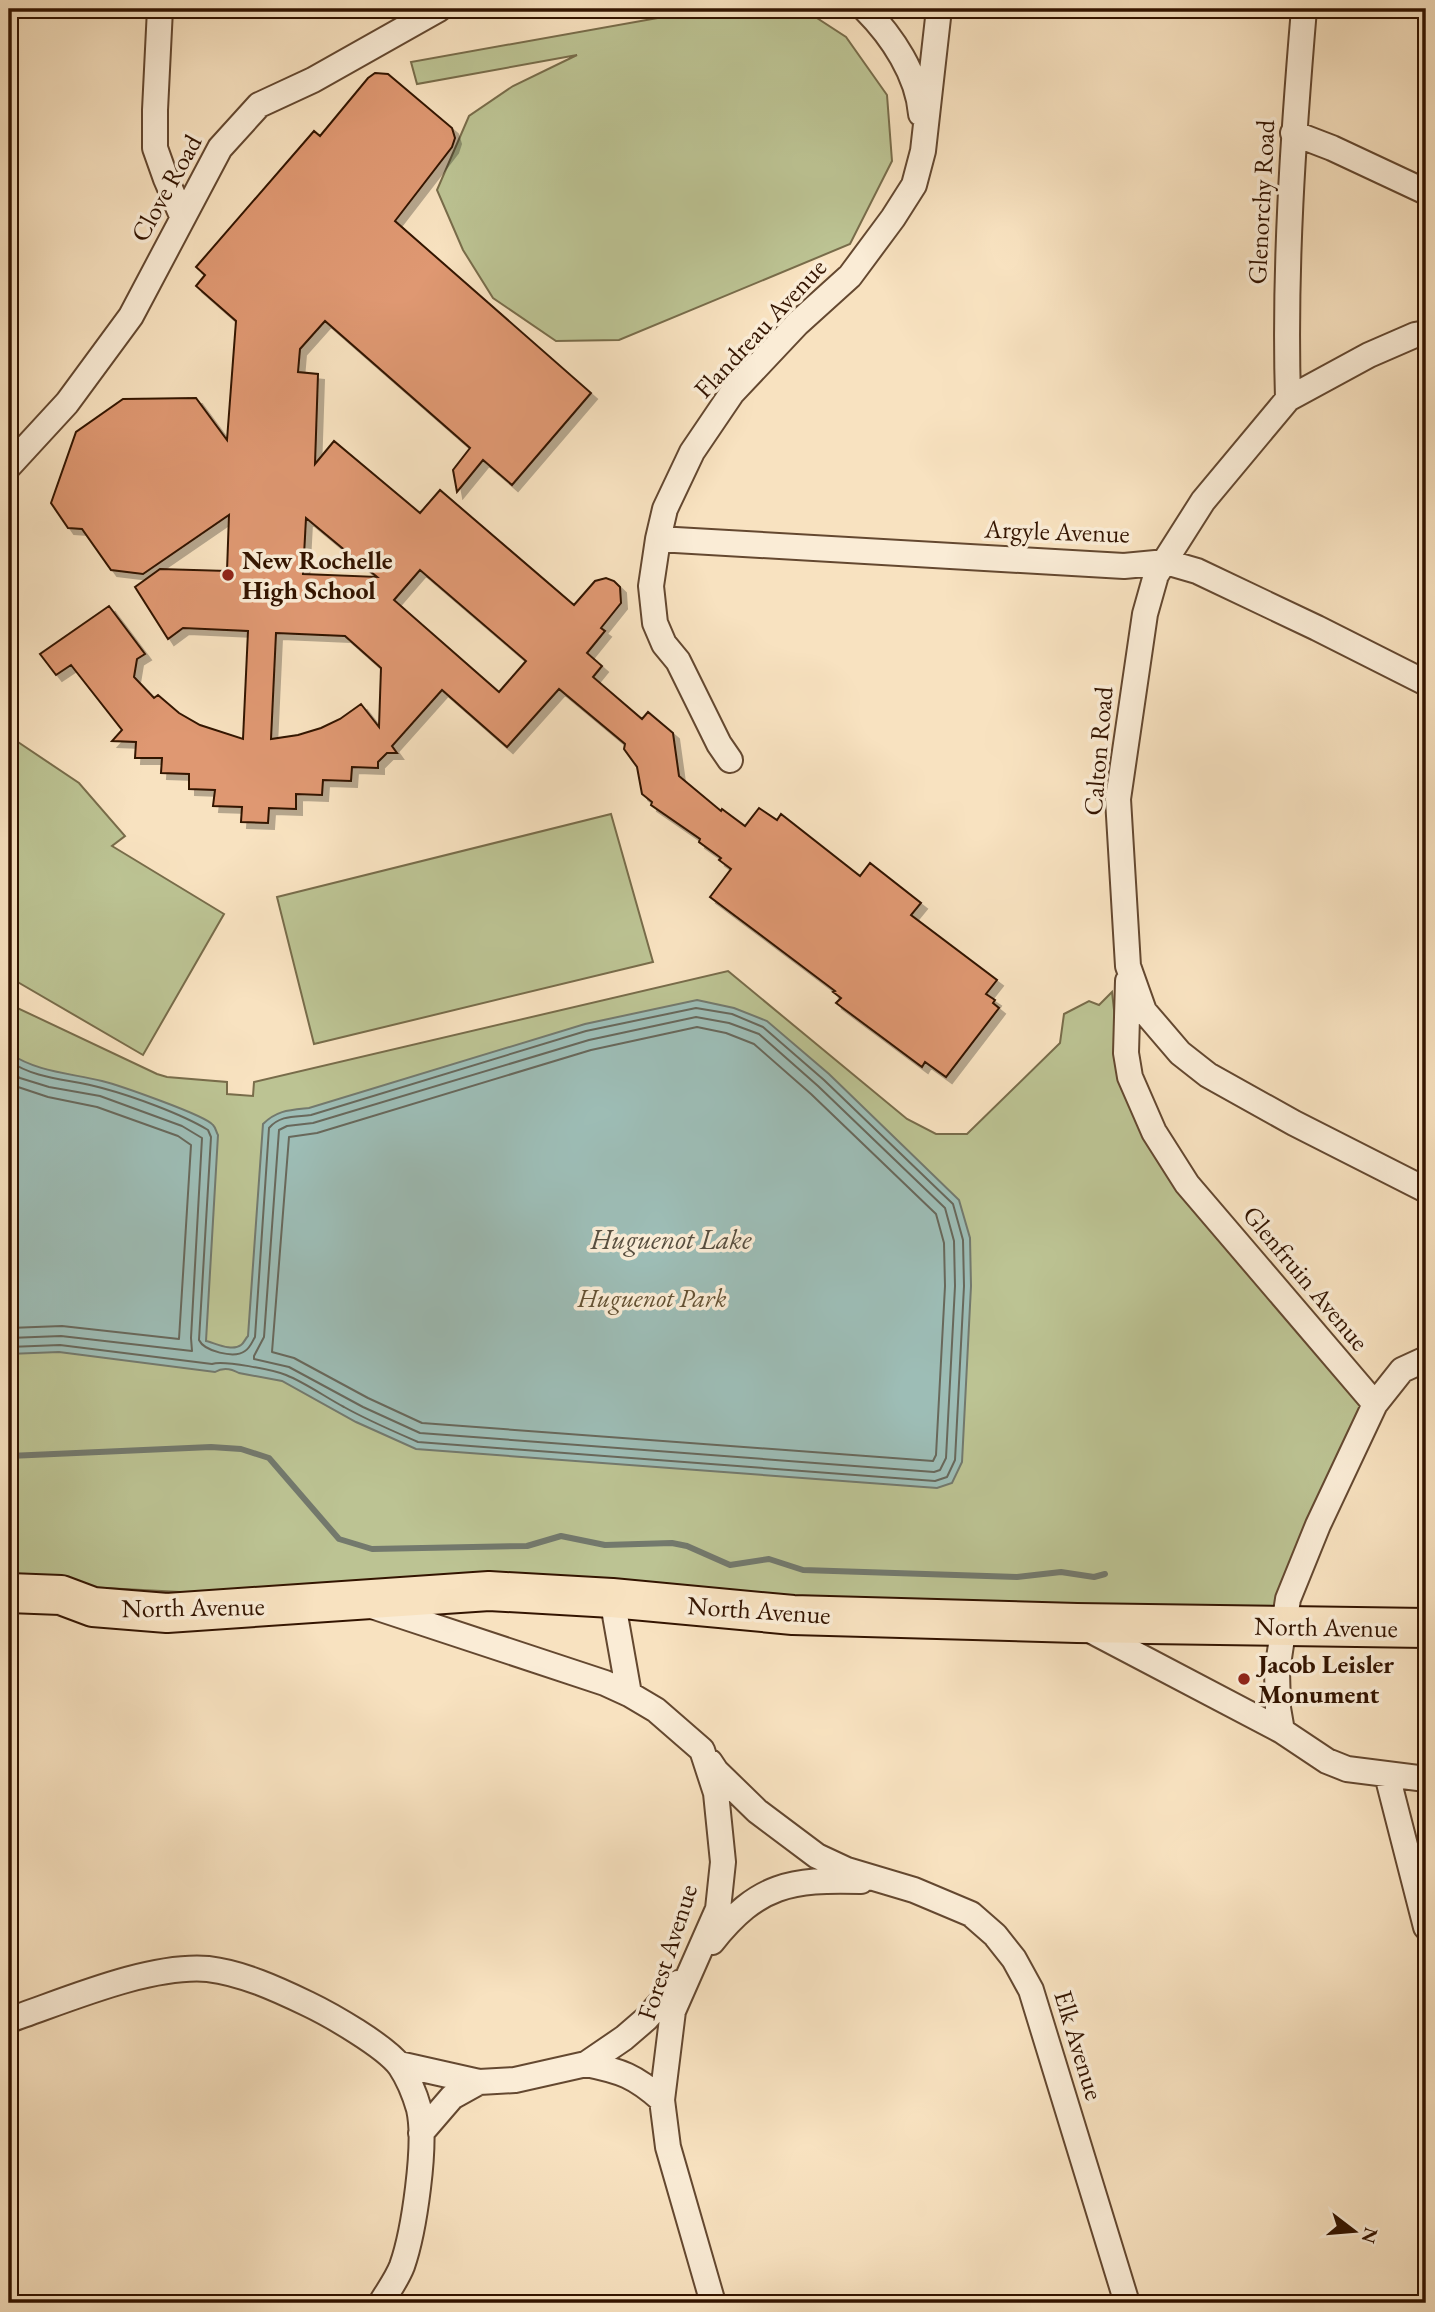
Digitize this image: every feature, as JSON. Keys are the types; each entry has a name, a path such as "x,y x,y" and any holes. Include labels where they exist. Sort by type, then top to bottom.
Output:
{"main road":[{"name":"North Avenue","path":"9,1593 61,1595 93,1606 167,1613 489,1591 612,1598 793,1615 1077,1623 1426,1628"},
{"name":"North Avenue","path":"9,1613 57,1615 93,1606"}],"street":[{"path":"160,9 155,148 182,216"},
{"name":"Clove Road","path":"9,466 67,403 131,316 220,148 259,105 313,80 439,9"},
{"path":"865,9 880,24 911,76 920,102 923,151"},
{"name":"Flandreau Avenue","path":"730,760 719,744 678,661 664,644 655,623 651,586 665,509 692,452 732,393 798,324 850,276 914,185 923,151 939,9"},
{"name":"Glenorchy Road","path":"1288,399 1286,317 1293,133 1304,9"},
{"path":"1293,133 1332,148 1426,192"},
{"name":"Calton Road","path":"1424,1183 1294,1124 1208,1075 1180,1052 1144,1011 1128,966 1118,799 1145,614 1156,575 1203,500 1288,399 1369,355 1426,333"},
{"name":"Argyle Avenue","path":"658,539 1124,566 1166,562 1197,571 1426,683"},
{"name":"Glenfruin Avenue","path":"1128,966 1126,1054 1130,1077 1154,1132 1187,1184 1375,1404"},
{"path":"1282,1731 1277,1671 1288,1599 1318,1525 1375,1404 1402,1370 1426,1360"},
{"path":"612,1598 629,1694"},
{"path":"357,1600 605,1683 656,1710 702,1750"},
{"path":"1077,1623 1282,1731 1327,1761 1347,1769 1426,1779"},
{"name":"Elk Avenue","path":"702,1750 716,1771 757,1811 817,1856 847,1870 914,1891 971,1914 995,1935 1014,1959 1031,1990 1127,2303"},
{"name":"Forest Avenue","path":"702,1750 716,1793 723,1862 718,1909 673,2011 662,2099 668,2147 713,2303"},
{"path":"1387,1775 1426,1927"},
{"name":"Elk Avenue","path":"693,1966 728,1923 760,1898 784,1885 816,1880 879,1881"},
{"path":"9,2020 166,1970 209,1969 284,1992 334,2017 399,2064 479,2082 515,2080 586,2064 646,2019 693,1966"},
{"path":"381,2303 401,2269 412,2232 421,2133 419,2110 399,2064"},
{"path":"586,2064 617,2071 642,2082 662,2099"},
{"path":"421,2133 452,2096 479,2082"}],"green space":[{"path":"708,9 803,9 846,37 887,95 892,161 850,244 619,340 556,341 493,298 463,250 437,190 469,116 513,86 577,55 417,84 411,62"},
{"path":"9,736 79,783 125,836 112,846 224,914 143,1055 9,977"},
{"path":"611,814 653,962 314,1044 277,897"},
{"name":"Huguenot Park","path":"728,971 907,1119 936,1134 967,1134 1060,1043 1064,1014 1089,1001 1099,1005 1112,992 1119,1054 1163,1163 1365,1405 1271,1615 219,1594 9,1583 9,1004 157,1074 227,1082 227,1094 253,1096 254,1082"}],"water":[{"name":"Huguenot Lake","path":"697,1000 734,1008 767,1021 829,1074 959,1200 970,1238 971,1286 962,1462 952,1483 937,1488 416,1449 356,1422 282,1381 227,1369 215,1372 59,1352 9,1354 9,1053 42,1068 102,1081 142,1094 195,1114 214,1126 218,1135 206,1341 233,1348 241,1345 248,1336 263,1124 268,1119 284,1112 309,1108 585,1024"}],"building":[{"name":"New Rochelle High School","path":"375,73 388,74 452,128 455,138 452,147 395,221 591,393 512,485 483,460 457,492 453,470 470,448 325,321 300,349 298,372 318,374 315,464 334,441 420,513 440,490 574,605 595,581 606,578 614,581 620,587 621,603 601,628 605,631 587,653 602,666 593,677 642,719 648,712 673,733 679,776 721,811 722,809 745,826 759,808 777,820 781,814 860,876 870,863 921,903 911,915 997,980 986,994 995,1000 993,1003 999,1008 946,1077 925,1062 922,1067 836,1003 841,998 833,992 835,991 710,897 731,869 699,842 700,839 651,805 652,802 642,794 637,767 624,749 625,744 559,689 507,747 442,690 392,746 397,753 387,753 378,762 378,768 352,767 351,781 323,780 322,795 296,794 296,809 269,808 268,823 241,822 242,807 213,806 215,790 189,789 189,774 161,773 162,758 135,758 136,742 112,741 122,730 71,665 56,675 40,654 109,606 145,654 137,659 134,677 154,698 158,695 179,713 200,725 243,739 248,631 183,628 168,639 135,587 160,569 227,571 229,515 143,574 111,570 82,529 68,528 51,503 76,432 123,399 196,398 227,440 236,321 196,286 205,275 196,267 314,131 320,136","holes":["306,518 377,577 303,574","420,570 526,661 499,692 394,600","276,633 345,636 381,668 379,727 361,704 321,728 271,739"]}],"waterway":[{"path":"9,1456 211,1447 241,1449 269,1458 339,1539 372,1549 527,1546 561,1536 605,1545 672,1543 687,1546 730,1565 769,1559 803,1570 1017,1577 1061,1572 1094,1577 1105,1574"}],"place":[{"name":"New Rochelle High School","path":"228,575"},
{"name":"Jacob Leisler Monument","path":"1244,1679"}]}
